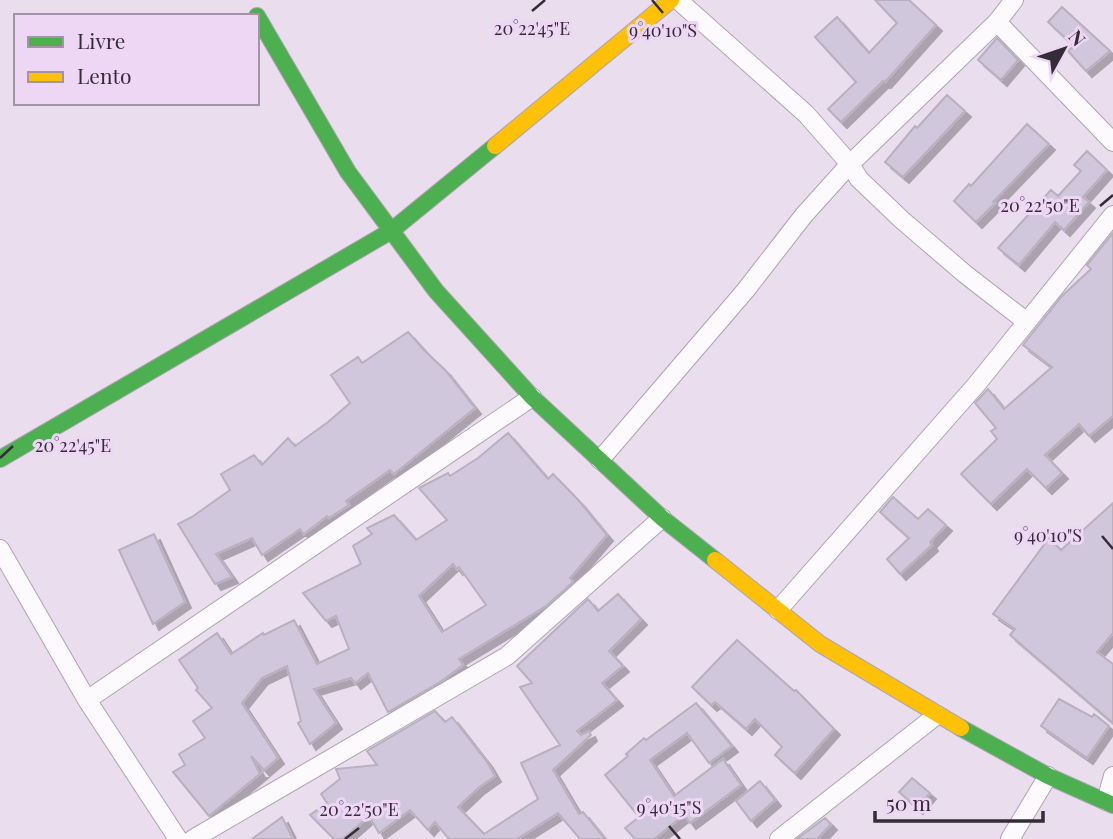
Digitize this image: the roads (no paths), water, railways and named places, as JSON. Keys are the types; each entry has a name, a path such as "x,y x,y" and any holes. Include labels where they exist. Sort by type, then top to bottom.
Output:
{"main road":[{"path":"0,459 391,231 671,0"},
{"path":"259,19 348,172 436,291 532,397 600,460 662,517 820,644 937,715 1048,776 1109,803"}],"street":[{"path":"678,0 806,114 850,164 859,179 902,220 1027,322"},
{"path":"600,460 745,291 804,215 850,164 997,22 1014,0"},
{"path":"997,22 1113,142"},
{"path":"778,610 976,385 1113,215"},
{"path":"87,701 532,397"},
{"path":"193,839 507,656 662,517"},
{"path":"0,549 87,701 178,839"},
{"path":"779,839 937,715"},
{"path":"1010,839 1048,776"},
{"path":"1109,803 1113,776"}]}
